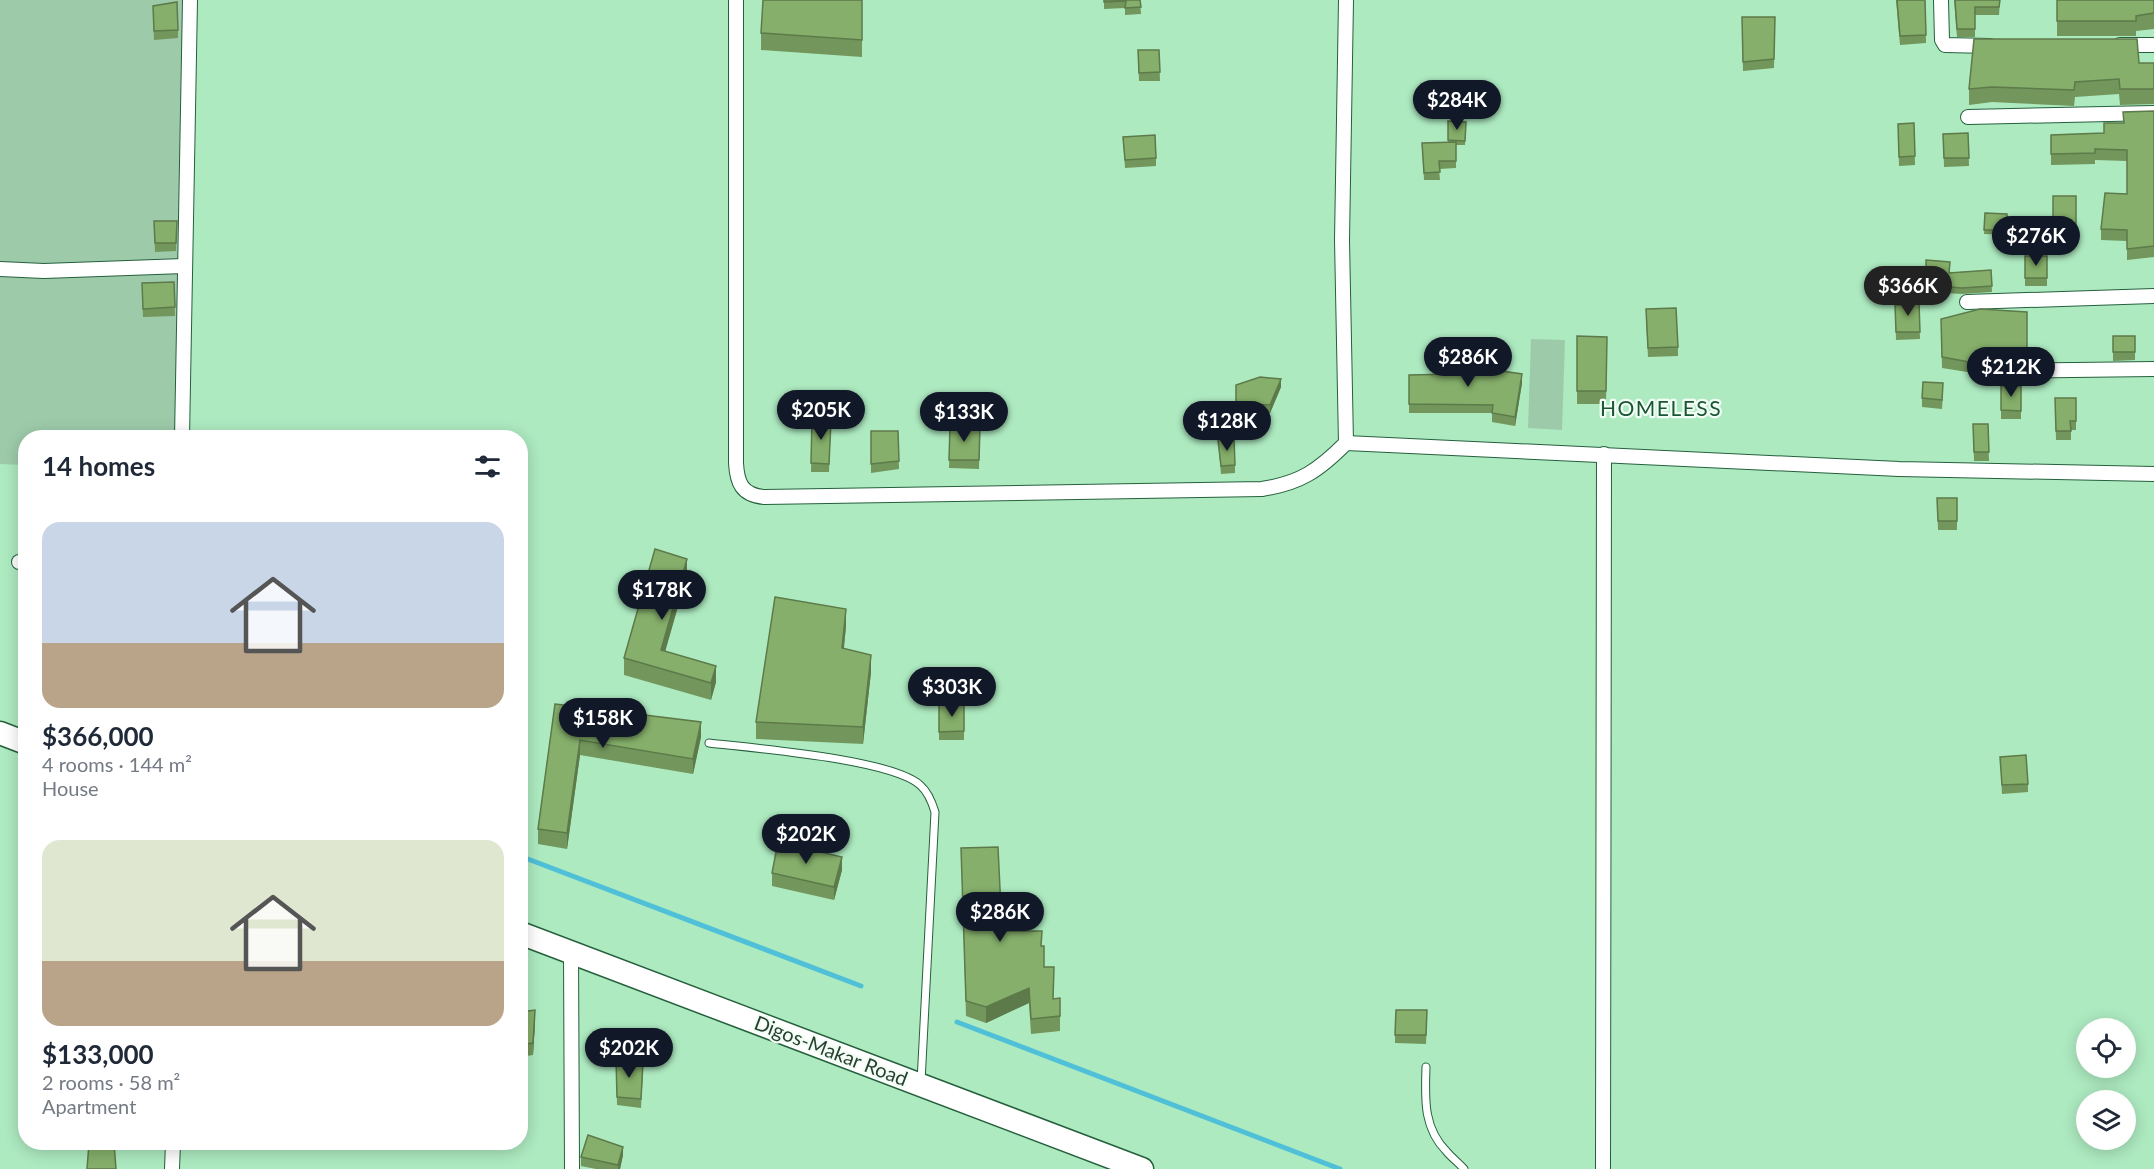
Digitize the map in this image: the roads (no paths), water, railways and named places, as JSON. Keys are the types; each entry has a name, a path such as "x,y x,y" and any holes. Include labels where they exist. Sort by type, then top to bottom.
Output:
{"main road":[{"path":"0,733 18,740"},
{"name":"Digos-Makar Road","path":"528,936 1142,1169"}],"street":[{"path":"182,430 190,0"},
{"path":"736,0 736,463 739,484 746,492 764,497 1262,489 1304,478 1327,462 1346,443 1342,240 1346,0"},
{"path":"1941,0 1942,40 1945,45 2004,46"},
{"path":"2108,45 2154,45"},
{"path":"1968,117 2154,113"},
{"path":"0,269 44,271 184,266"},
{"path":"1967,302 2154,296"},
{"path":"1994,370 2154,369"},
{"path":"1346,443 1899,469 2154,474"},
{"path":"1603,1169 1604,454"},
{"path":"571,952 572,1169"},
{"path":"172,1150 172,1169"}],"lane":[{"path":"709,742 844,760 904,775 920,784 930,797 935,812 920,1085"},
{"path":"1426,1067 1425,1104 1428,1122 1446,1152 1464,1169"}],"waterway":[{"path":"528,859 861,986"},
{"path":"957,1022 1340,1169"}],"district":[{"name":"HOMELESS","path":"1661,409"}]}
